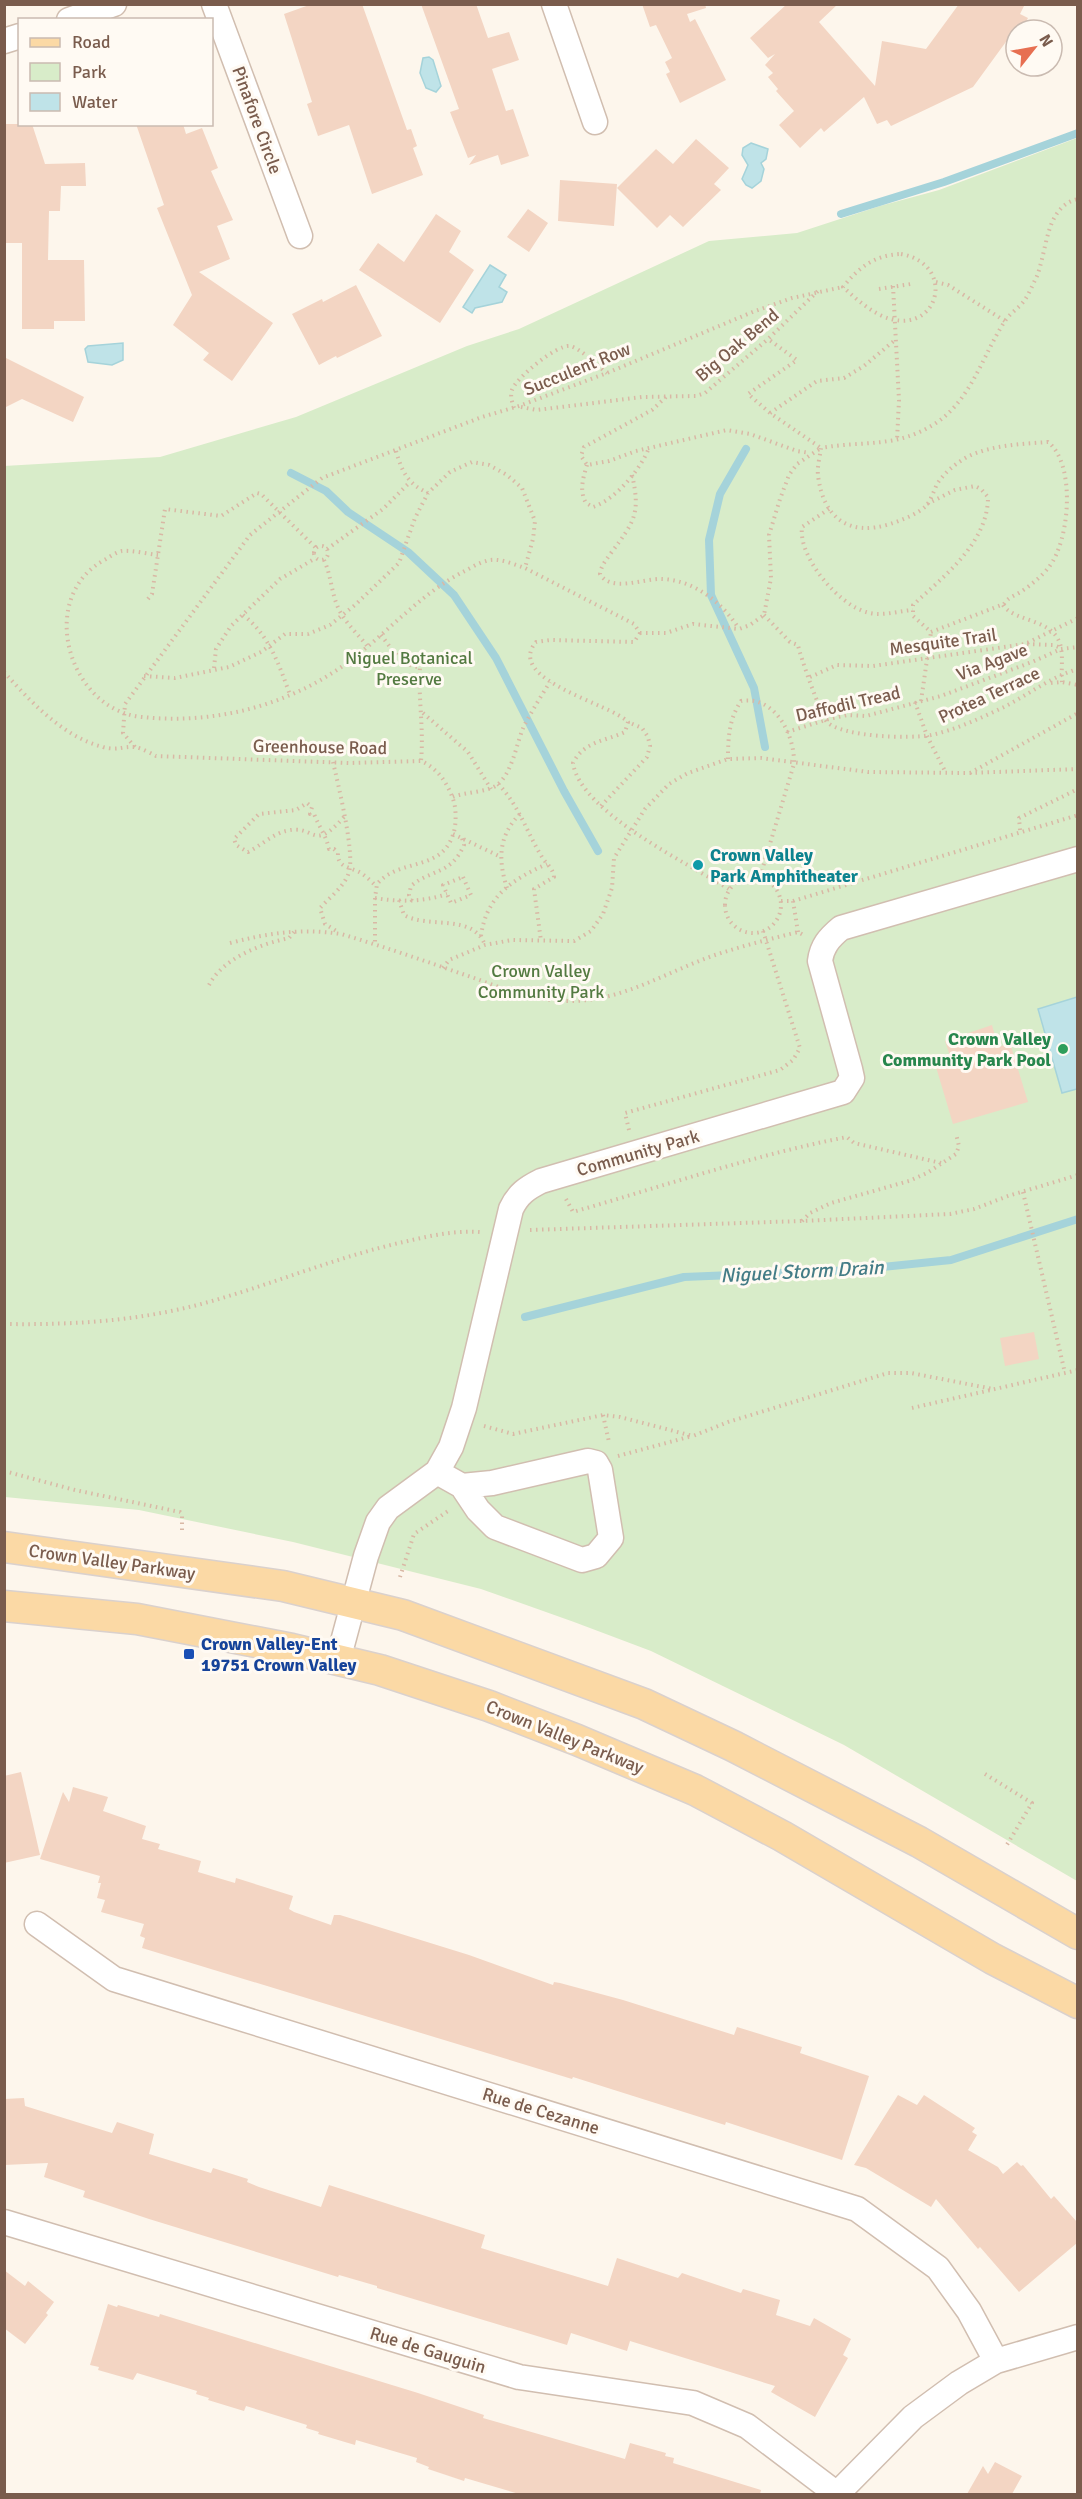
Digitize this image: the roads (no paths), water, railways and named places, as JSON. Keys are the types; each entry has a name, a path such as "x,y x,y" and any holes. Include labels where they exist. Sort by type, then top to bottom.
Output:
{"main road":[{"name":"Crown Valley Parkway","path":"4,1547 284,1586 403,1615 644,1704 742,1751 919,1842 1077,1934"},
{"name":"Crown Valley Parkway","path":"4,1606 137,1619 292,1649 380,1670 489,1706 695,1790 782,1836 993,1959 1077,2003"}],"street":[{"path":"75,18 114,4"},
{"name":"Pinafore Circle","path":"214,4 300,236"},
{"path":"554,4 595,122"},
{"name":"Community Park","path":"338,1660 378,1522 388,1508 437,1472 451,1447 464,1408 511,1209 516,1197 541,1181 843,1092 852,1078 820,962 824,947 841,928 1077,859"},
{"path":"437,1472 462,1486 478,1510 495,1527 582,1560 596,1556 612,1538 600,1470 596,1463 588,1461 492,1483 462,1486"},
{"name":"Rue de Cezanne","path":"37,1924 114,1979 857,2209 938,2268 969,2311 996,2361"},
{"name":"Rue de Gauguin","path":"4,2222 519,2377 693,2403 747,2426 837,2494"},
{"path":"837,2494 913,2417 959,2383 996,2361 1077,2337"}],"water":[{"path":"429,57 433,60 441,86 436,92 426,88 420,73 423,58"},
{"path":"751,143 768,149 766,159 761,163 764,169 761,181 752,188 742,179 748,165 742,155 743,148"},
{"path":"490,265 506,275 499,287 507,292 502,302 475,308 472,313 463,307"},
{"path":"123,343 123,360 112,365 88,362 85,349 88,346"},
{"name":"Crown Valley Community Park Pool","path":"1077,997 1077,1089 1062,1093 1038,1009"}],"waterway":[{"path":"841,214 944,182 1078,133"},
{"path":"746,449 720,494 709,540 711,595 754,688 765,747"},
{"path":"291,473 326,491 348,512 408,552 454,595 496,658 564,791 598,851"},
{"name":"Niguel Storm Drain","path":"525,1317 684,1277 853,1270 951,1260 1078,1219"}],"place":[{"name":"Crown Valley Park Amphitheater","path":"698,865"},
{"name":"Crown Valley Community Park Pool","path":"1063,1049"},
{"name":"Crown Valley-Ent 19751 Crown Valley","path":"189,1654"}],"park label":[{"name":"Niguel Botanical Preserve","path":"409,668"},
{"name":"Crown Valley Community Park","path":"541,981"}]}
